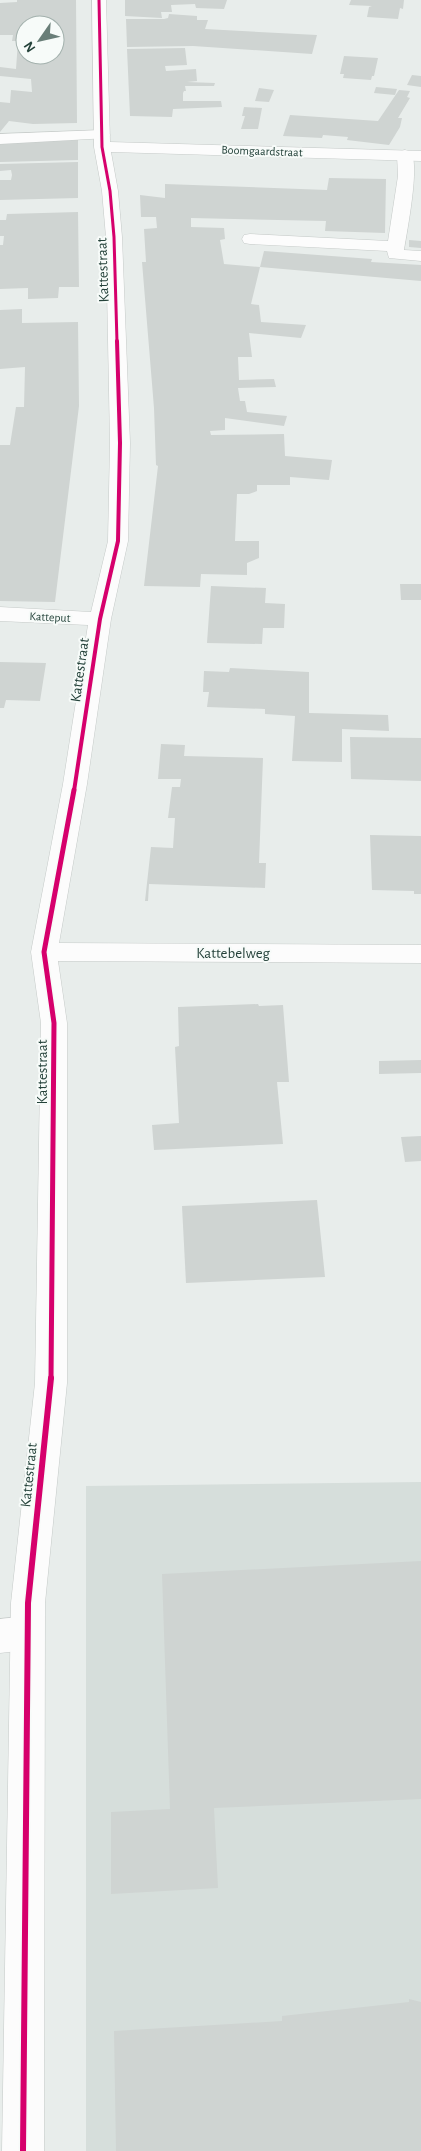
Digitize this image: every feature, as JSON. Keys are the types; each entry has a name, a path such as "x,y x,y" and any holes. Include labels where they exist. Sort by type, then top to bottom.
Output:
{"street":[{"name":"Kattestraat","path":"23,2151 14,1634 28,1603 51,1383 54,1023 44,952 75,784 100,619 118,541 120,443 114,237 110,191 102,141 99,0"},
{"name":"Boomgaardstraat","path":"0,138 413,155"},
{"path":"413,155 406,176 395,254 421,256"},
{"path":"250,238 396,246"},
{"name":"Katteput","path":"0,614 100,619"},
{"name":"Kattebelweg","path":"44,952 421,954"}],"shaded area":[{"path":"421,1482 421,2151 86,2151 86,1486"}],"building":[{"path":"17,0 76,0 77,123 33,124 9,121 0,132 0,102 10,103 11,90 32,92 31,79 0,76 0,67 16,69 16,65 65,65 65,15 15,15 15,41 12,41 13,35 0,35 0,3 17,2"},
{"path":"125,0 227,0 224,9 196,8 195,4 171,5 172,12 161,12 162,18 125,16"},
{"path":"351,0 404,0 403,9 400,8 398,19 367,17 369,7 372,6 349,5"},
{"path":"169,14 197,16 197,20 208,20 205,29 317,35 312,54 193,46 127,47 126,19 164,19 168,18"},
{"path":"185,48 187,65 165,66 166,71 196,69 197,81 187,82 215,83 214,86 185,86 186,91 183,93 183,101 221,101 222,107 173,109 172,117 130,116 127,49"},
{"path":"344,56 378,58 374,76 372,76 371,80 343,78 344,74 340,74"},
{"path":"412,75 421,76 421,87 407,85"},
{"path":"376,87 397,89 395,95 374,93"},
{"path":"259,88 274,90 269,102 255,101"},
{"path":"399,90 410,91 407,97 410,98 398,118 402,118 400,127 389,145 347,140 348,137 323,135 322,138 283,136 290,115 378,121"},
{"path":"244,107 262,108 258,129 241,129 245,116 242,116"},
{"path":"78,140 78,160 0,162 0,142"},
{"path":"78,162 78,198 0,200 0,180 11,180 12,175 11,170 0,171 0,164"},
{"path":"329,178 386,179 385,233 325,231 326,221 191,218 191,227 224,228 225,239 220,240 224,264 260,267 251,304 259,305 261,322 306,325 301,338 249,333 252,357 238,357 239,380 274,379 276,387 238,388 240,401 245,401 247,412 287,416 284,426 225,418 225,430 210,431 211,435 284,434 285,456 332,460 329,480 290,477 290,485 257,485 257,491 249,494 237,494 235,541 259,541 259,558 247,563 247,575 201,574 200,587 144,586 158,466 156,465 154,408 142,262 146,262 144,229 157,228 156,217 141,217 140,195 165,198 165,184 327,190"},
{"path":"78,212 79,287 59,287 58,298 28,299 28,288 0,289 0,245 3,245 4,236 0,236 0,220 6,220 7,214"},
{"path":"409,240 421,241 421,248 409,247"},
{"path":"264,251 372,259 371,262 421,265 421,281 260,267"},
{"path":"22,309 22,323 78,322 79,406 55,602 0,601 0,445 10,445 16,407 24,407 25,367 0,369 0,310"},
{"path":"400,584 421,584 421,600 401,600"},
{"path":"211,586 266,588 265,603 285,604 284,628 263,628 262,644 207,643"},
{"path":"0,662 46,663 40,701 6,700 4,708 0,708"},
{"path":"230,668 309,672 309,713 388,715 389,731 342,729 342,762 292,761 295,716 265,714 265,709 207,707 209,692 203,692 204,671 229,672"},
{"path":"350,737 421,738 421,781 351,779"},
{"path":"161,744 185,745 184,756 263,758 259,863 266,863 265,888 149,884 148,901 145,901 151,847 173,848 175,818 168,818 172,787 180,787 181,779 158,779"},
{"path":"370,835 421,836 421,894 414,894 414,891 372,890"},
{"path":"258,1004 259,1006 283,1005 289,1082 277,1082 283,1144 154,1150 152,1125 179,1123 175,1047 179,1046 178,1007"},
{"path":"421,1060 421,1073 379,1074 379,1061"},
{"path":"421,1136 421,1161 405,1162 401,1137"},
{"path":"317,1200 325,1277 186,1283 182,1206"},
{"path":"421,1561 421,1799 214,1808 218,1888 111,1894 111,1812 170,1809 162,1574"},
{"path":"409,1999 421,2002 421,2151 116,2151 114,2031 282,2021 282,2016 409,2002"}],"cycle path":[{"path":"23,2151 28,1603 51,1383 54,1023 44,952 75,784 100,619 118,541 120,443 114,237 110,191 102,147 99,0"}]}
